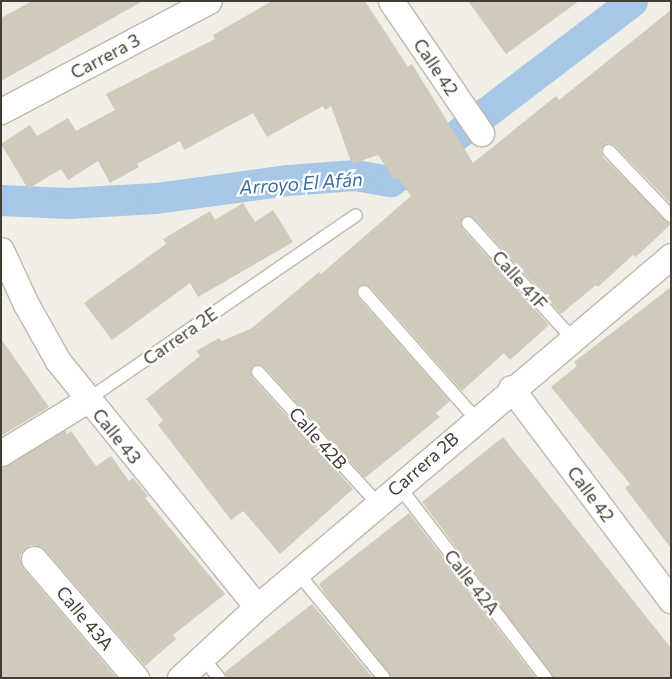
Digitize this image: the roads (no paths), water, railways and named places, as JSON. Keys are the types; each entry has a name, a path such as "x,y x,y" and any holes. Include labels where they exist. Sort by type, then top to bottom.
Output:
{"street":[{"name":"Carrera 3","path":"1,111 209,1"},
{"name":"Calle 42","path":"391,1 481,133"},
{"name":"Calle 43","path":"1,250 26,304 54,353 87,400 257,607"},
{"name":"Carrera 2B","path":"180,678 257,607 377,503 511,388 671,256"},
{"name":"Calle 42","path":"511,388 671,600"},
{"name":"Carrera 2E","path":"1,452 87,400"},
{"name":"Calle 43A","path":"34,559 136,678"}],"lane":[{"path":"609,151 671,216"},
{"name":"Carrera 2E","path":"87,400 356,215"},
{"name":"Calle 41F","path":"468,223 572,338"},
{"path":"364,292 476,419"},
{"name":"Calle 42B","path":"258,372 377,503"},
{"name":"Calle 42A","path":"398,485 546,678"},
{"path":"297,572 384,678"},
{"path":"202,657 219,678"}],"waterway":[{"name":"Arroyo El Afán","path":"1,200 68,203 156,198 288,180 355,175 390,181 434,152 632,1"}]}
